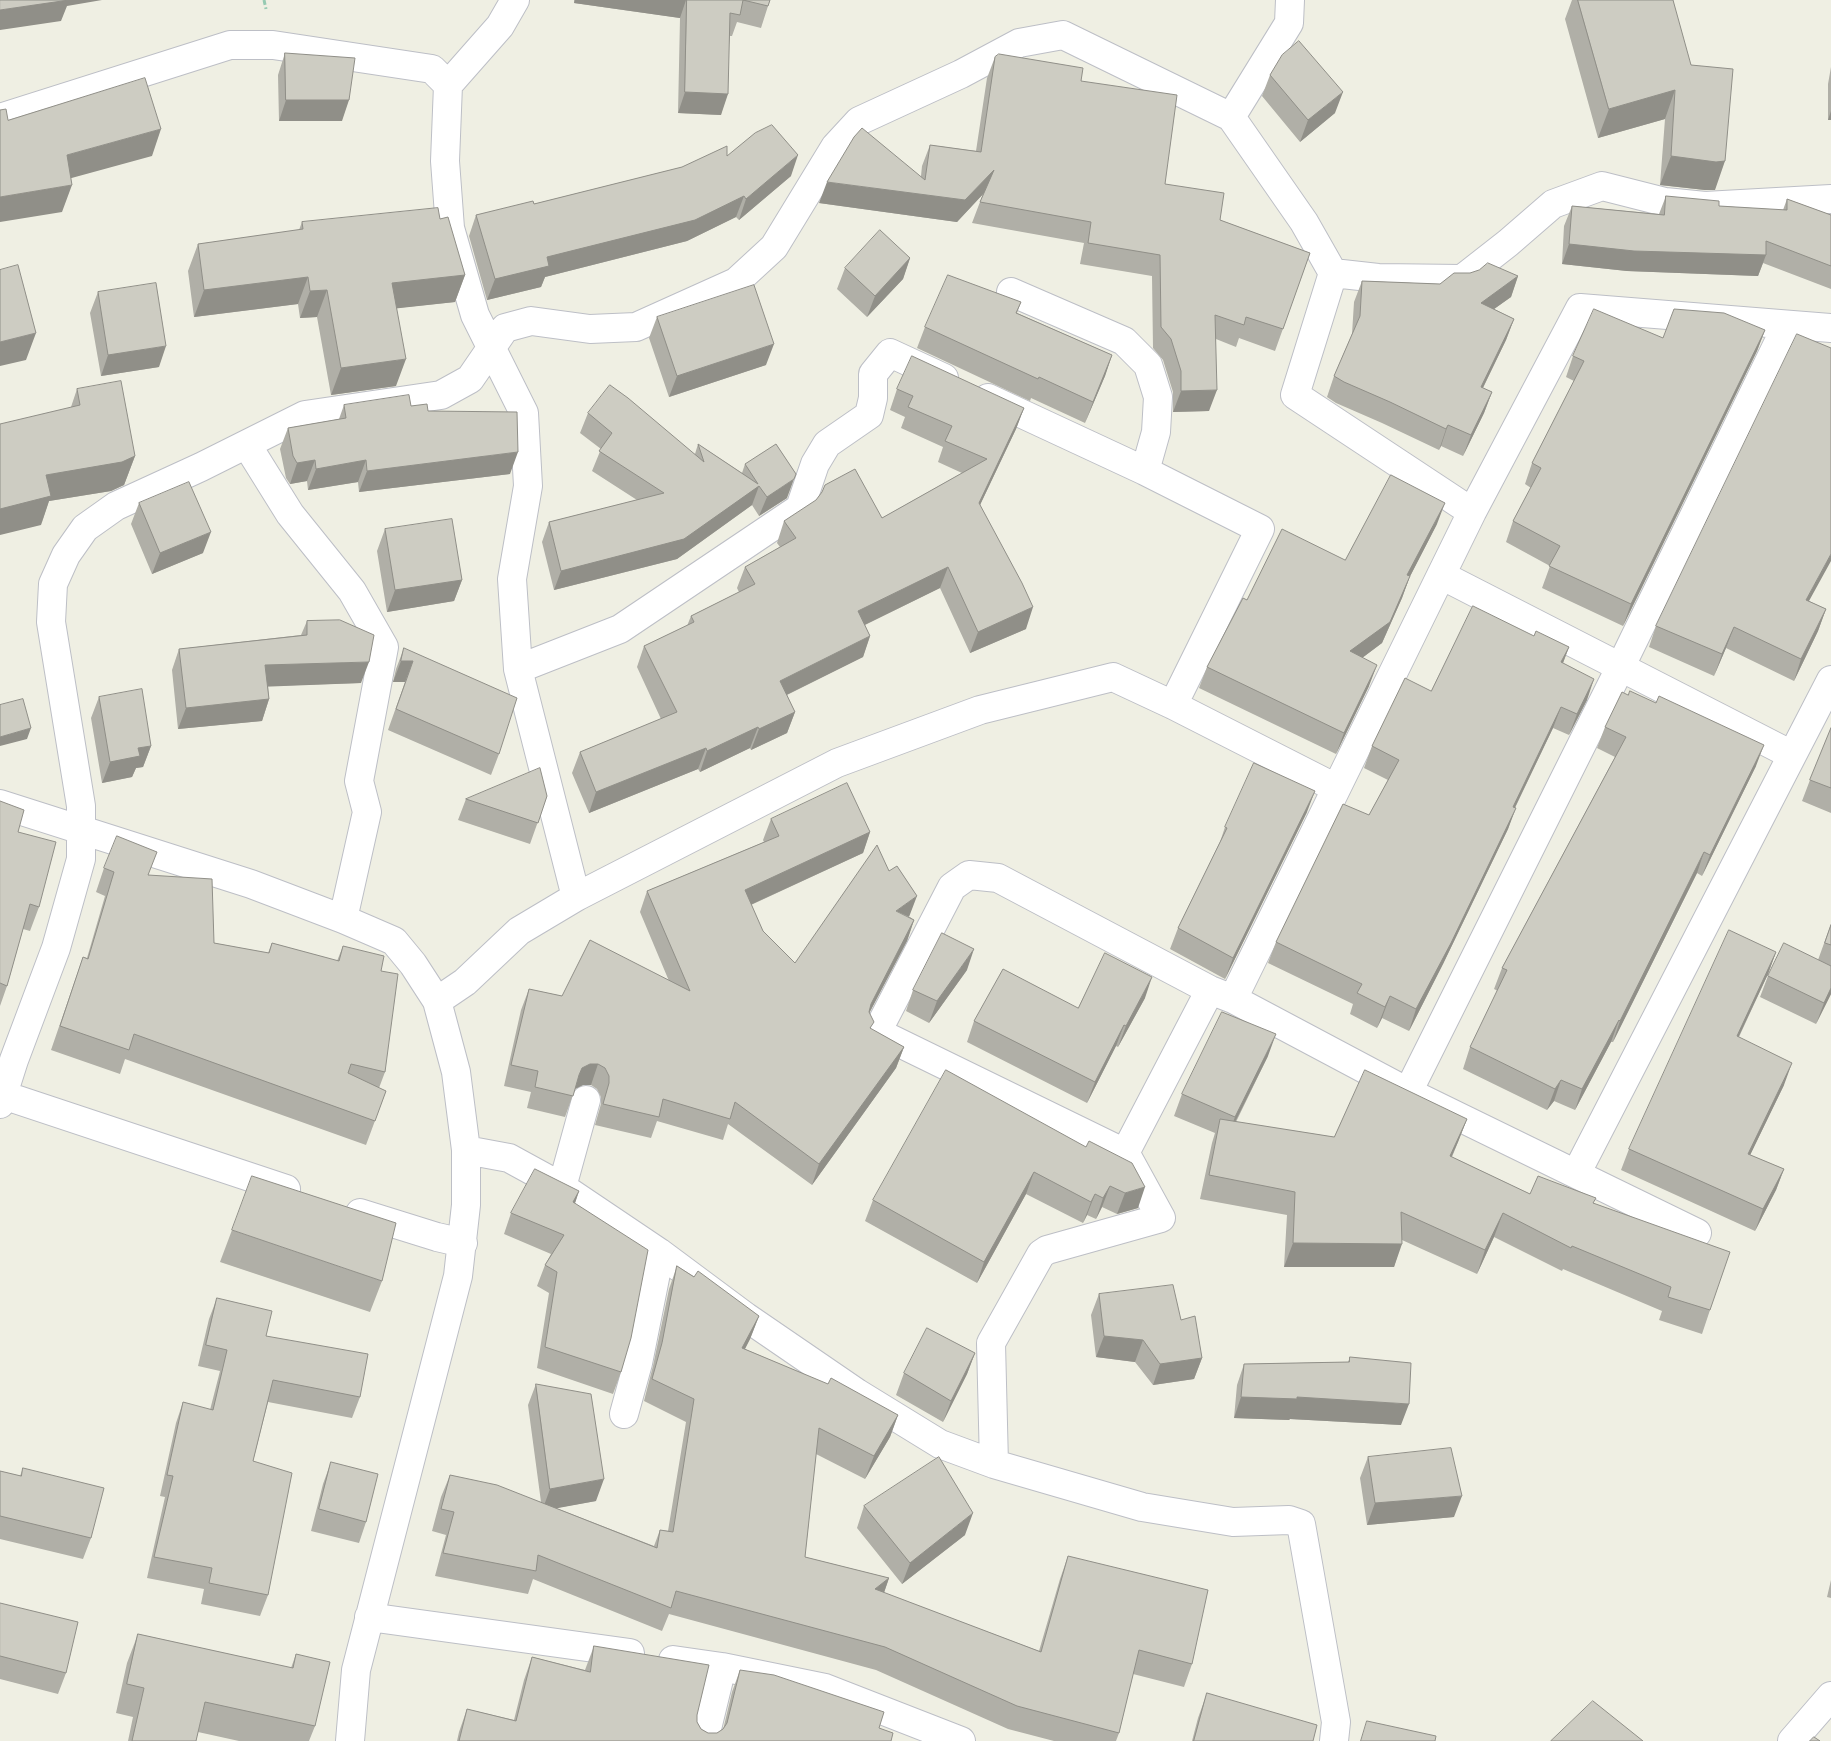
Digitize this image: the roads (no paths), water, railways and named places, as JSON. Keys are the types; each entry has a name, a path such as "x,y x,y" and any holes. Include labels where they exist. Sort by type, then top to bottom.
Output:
{"street":[{"path":"515,0 500,26 448,85 446,161 450,228 474,315 524,413 528,486 512,579 518,669 576,897"},
{"path":"1231,117 1289,23 1290,0"},
{"path":"308,1197 2,1099 7,1057 56,948 81,859 81,806 51,622 53,584 66,554 85,528 116,506 306,415 440,395 470,379 506,328 531,321 590,329 636,327 736,282 774,248 835,146 859,121 961,74 1019,43 1062,35 1231,117 1304,222 1333,272 1295,395 1472,512"},
{"path":"0,118 230,45 273,45 432,69 448,85"},
{"path":"1333,272 1378,278 1462,279 1553,204 1602,186 1665,202 1705,206 1831,198"},
{"path":"1011,292 1124,341 1148,365 1158,397 1156,432 1145,471"},
{"path":"1125,1153 1222,995 1336,788 1472,512 1580,308 1831,328"},
{"path":"1408,1092 1620,668 1787,325"},
{"path":"518,669 620,628 800,508 815,464 827,444 868,415 873,398 873,374 890,353 1145,471 1260,529 1173,704"},
{"path":"247,444 290,514 352,591 384,647 359,780 367,812 343,918"},
{"path":"1441,575 1792,755"},
{"path":"437,1001 465,982 519,931 576,897 836,763 980,710 1113,677 1173,704 1336,788"},
{"path":"1576,1174 1831,680"},
{"path":"0,804 82,832 251,884 343,918 394,941 413,964 437,1001 456,1072 466,1150 463,1243 458,1276 356,1670 350,1741"},
{"path":"994,1464 991,1343 1041,1254 1047,1250 1161,1218 1125,1153 877,1032 952,887 969,875 998,878 1408,1092 1696,1233"},
{"path":"562,1187 586,1100"},
{"path":"466,1150 509,1158 562,1187 660,1253 746,1317 857,1393 940,1444 994,1464 1142,1507 1233,1522 1289,1520 1301,1524 1336,1722 1334,1741"},
{"path":"336,1205 463,1243"},
{"path":"624,1414 638,1363 660,1253"},
{"path":"369,1617 722,1667 825,1688 961,1741"},
{"path":"704,1741 722,1667"},
{"path":"1792,1741 1831,1696"}]}
